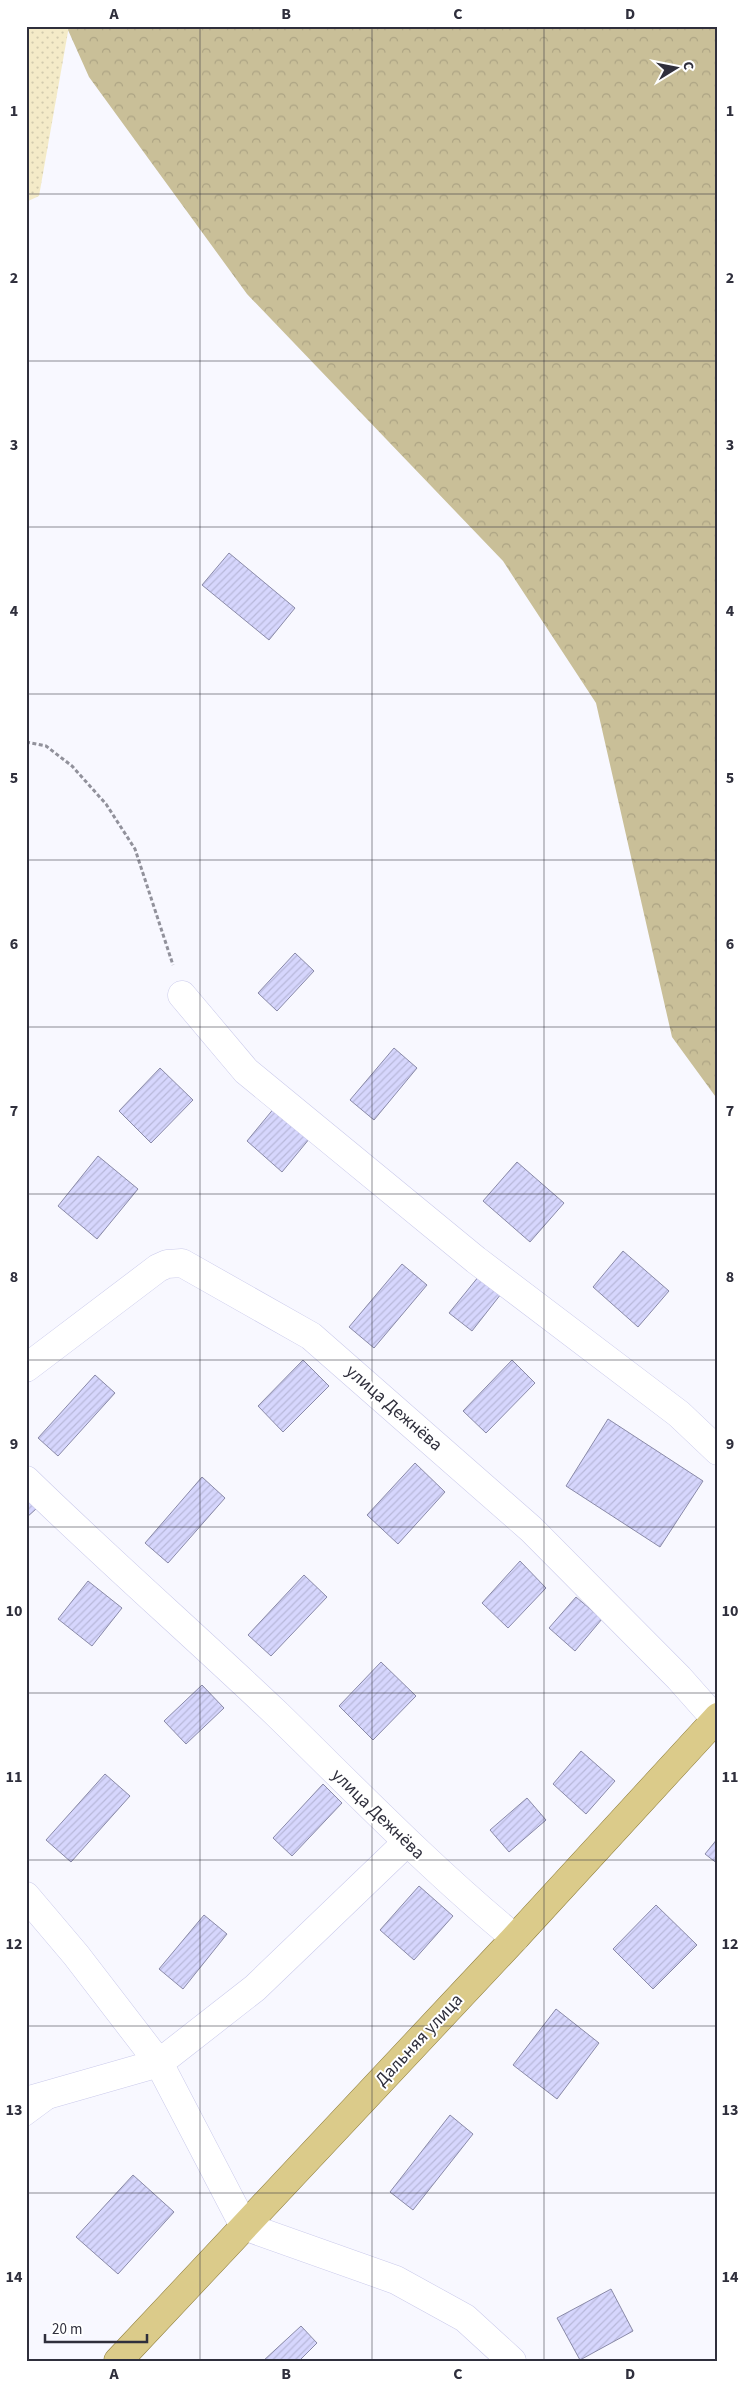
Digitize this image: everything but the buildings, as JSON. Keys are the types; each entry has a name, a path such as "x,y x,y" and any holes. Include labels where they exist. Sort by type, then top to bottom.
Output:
{"main road":[{"name":"Дальняя улица","path":"118,2361 717,1720"}],"street":[{"path":"182,995 246,1071 476,1260 554,1317 679,1414 718,1450"},
{"name":"улица Дежнёва","path":"26,1368 158,1268 167,1264 182,1262 311,1336 531,1529 679,1678 717,1720"},
{"name":"улица Дежнёва","path":"26,1480 278,1716 406,1843 515,1938"},
{"path":"26,2101 159,2063 255,1988 406,1843"},
{"path":"26,1896 76,1955 159,2063 244,2226 396,2280 465,2318 512,2361"}],"lane":[{"path":"26,2120 68,2088"}],"path":[{"path":"26,742 46,746 72,766 106,804 135,849 182,995"}],"shaded area":[{"path":"26,26 69,26 39,196 26,202"}],"green space":[{"path":"69,26 718,26 718,1100 672,1037 596,703 503,561 247,294 89,77 68,30"}]}
